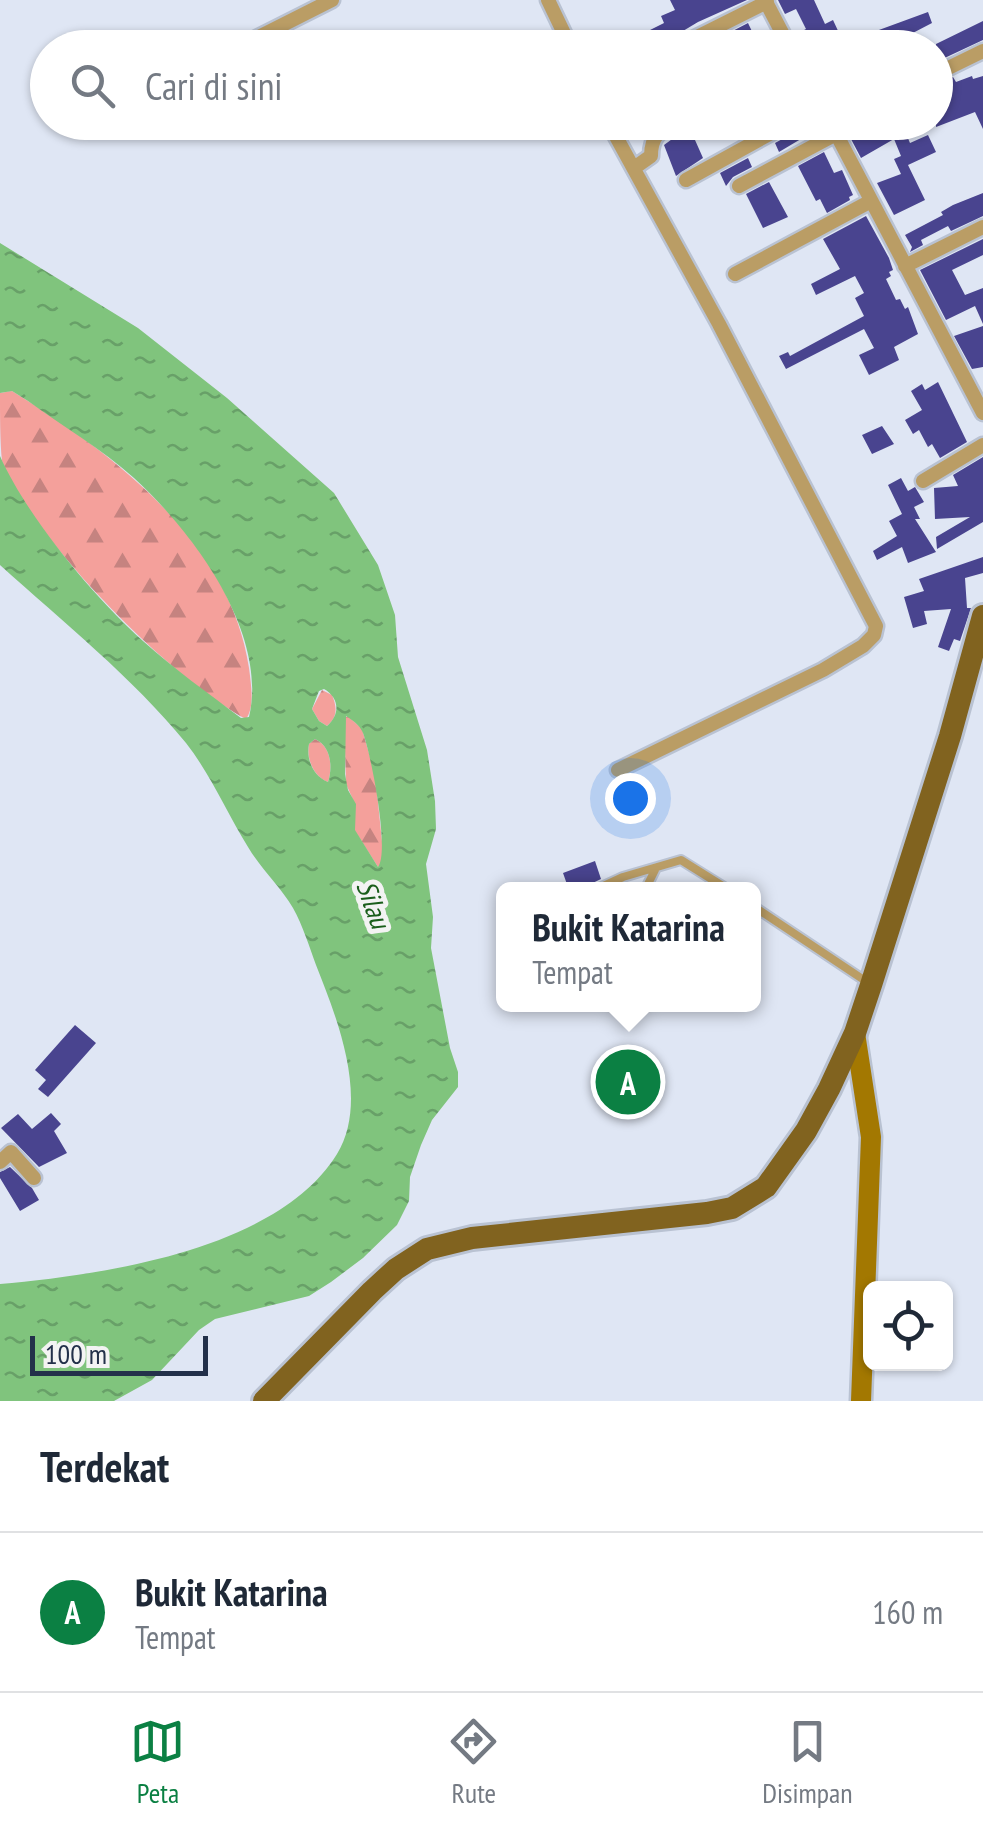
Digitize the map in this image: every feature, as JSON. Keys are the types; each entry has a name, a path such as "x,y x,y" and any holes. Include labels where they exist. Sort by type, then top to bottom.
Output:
{"main road":[{"path":"264,1401 384,1280 427,1250 472,1238 732,1208 750,1199 778,1172 806,1131 855,1033 950,736 983,616"}],"street":[{"path":"273,30 332,0"},
{"path":"548,0 562,30"},
{"path":"709,30 766,1 781,30"},
{"path":"953,66 983,51"},
{"path":"618,140 876,626 864,646 824,670 618,770"},
{"path":"634,168 651,156 652,140"},
{"path":"686,180 758,140"},
{"path":"739,186 811,140"},
{"path":"840,140 983,413"},
{"path":"735,274 871,201"},
{"path":"905,266 983,227"},
{"path":"923,481 983,446"},
{"path":"855,1033 870,1137 862,1401"},
{"path":"0,1162 12,1152 34,1178"}],"lane":[{"path":"612,882 681,860 715,882"},
{"path":"649,882 655,870"},
{"path":"761,911 871,985"}],"green space":[{"path":"12,391 127,473 193,541 238,622 251,688 251,708 246,719 180,673 144,640 73,567 43,529 2,461 0,393"},
{"path":"322,690 332,695 336,708 327,726 312,709"},
{"path":"348,716 362,729 375,774 383,851 378,867 355,831 355,804 346,784 344,718"},
{"path":"315,739 329,758 328,782 315,772 310,761 309,744"}],"water":[{"name":"Silau","path":"0,243 138,328 227,398 334,493 378,565 395,615 398,657 427,750 435,801 436,829 426,864 433,917 431,948 458,1087 432,1120 410,1177 409,1201 397,1225 363,1258 309,1296 215,1319 199,1330 152,1380 114,1401 0,1401 0,1284 87,1273 185,1252 274,1214 310,1187 337,1154 351,1109 350,1084 341,1034 297,915 248,847 195,755 120,673 0,565 0,456 44,530 104,602 179,671 241,718 249,717 252,685 248,652 221,586 179,526 134,478 28,401 12,391 0,393","holes":["324,689 333,697 336,707 327,726 312,709 319,691","346,716 362,730 370,761 381,823 378,867 355,830 356,804 345,774","315,739 327,752 328,782 312,766 309,744"]}],"building":[{"path":"670,0 747,0 685,30 650,30 664,23 661,16 675,10"},
{"path":"778,0 814,0 825,24 833,20 838,30 804,30 796,9 785,14"},
{"path":"928,12 932,23 919,30 879,30"},
{"path":"983,21 983,40 953,54 953,36"},
{"path":"983,76 983,129 975,112 953,120 953,77 956,82"},
{"path":"671,140 695,140 703,158 676,176 664,145"},
{"path":"780,140 799,140 779,152 775,143"},
{"path":"852,140 892,140 861,158"},
{"path":"894,140 930,140 936,152 908,165 925,200 894,215 877,183 901,174 894,159 901,156"},
{"path":"824,152 834,173 842,170 853,195 827,213 820,199 816,201 798,166"},
{"path":"748,158 752,167 733,177 726,186 720,173"},
{"path":"769,182 788,217 763,228 746,194"},
{"path":"983,193 983,216 951,231 948,226 921,240 923,245 910,252 912,247 905,235 943,215 941,212 953,205"},
{"path":"866,216 893,270 886,279 896,300 900,299 905,309 908,307 918,334 894,347 899,360 869,375 859,355 874,348 864,329 786,369 779,356 788,352 790,356 864,316 855,298 864,293 855,276 816,295 811,284 840,269 823,239"},
{"path":"983,239 983,255 952,270 965,295 983,288 983,324 975,306 946,320 920,270"},
{"path":"983,326 983,367 972,369 954,336"},
{"path":"938,382 967,442 940,458 919,430 913,434 905,420 922,410 911,391 922,384 925,390"},
{"path":"882,426 894,444 872,454 862,435"},
{"path":"983,457 983,522 937,549 936,537 970,517 935,519 934,488 958,486 953,475"},
{"path":"901,478 908,491 915,487 924,502 914,507 920,519 915,519 936,552 908,563 902,547 877,560 873,551 897,536 889,521 902,514 888,485"},
{"path":"983,557 983,573 965,578 967,608 971,608 960,641 954,639 949,651 938,647 951,609 924,611 927,624 913,628 904,597 924,591 919,579"},
{"path":"595,861 601,879 566,882 563,873"},
{"path":"75,1025 96,1043 48,1097 38,1089 46,1080 35,1070"},
{"path":"51,1113 61,1124 54,1131 67,1153 39,1167 1,1128 18,1114 32,1129"},
{"path":"10,1167 39,1200 20,1211 0,1178 0,1172"}],"place":[{"name":"Bukit Katarina","path":"628,1082"}]}
